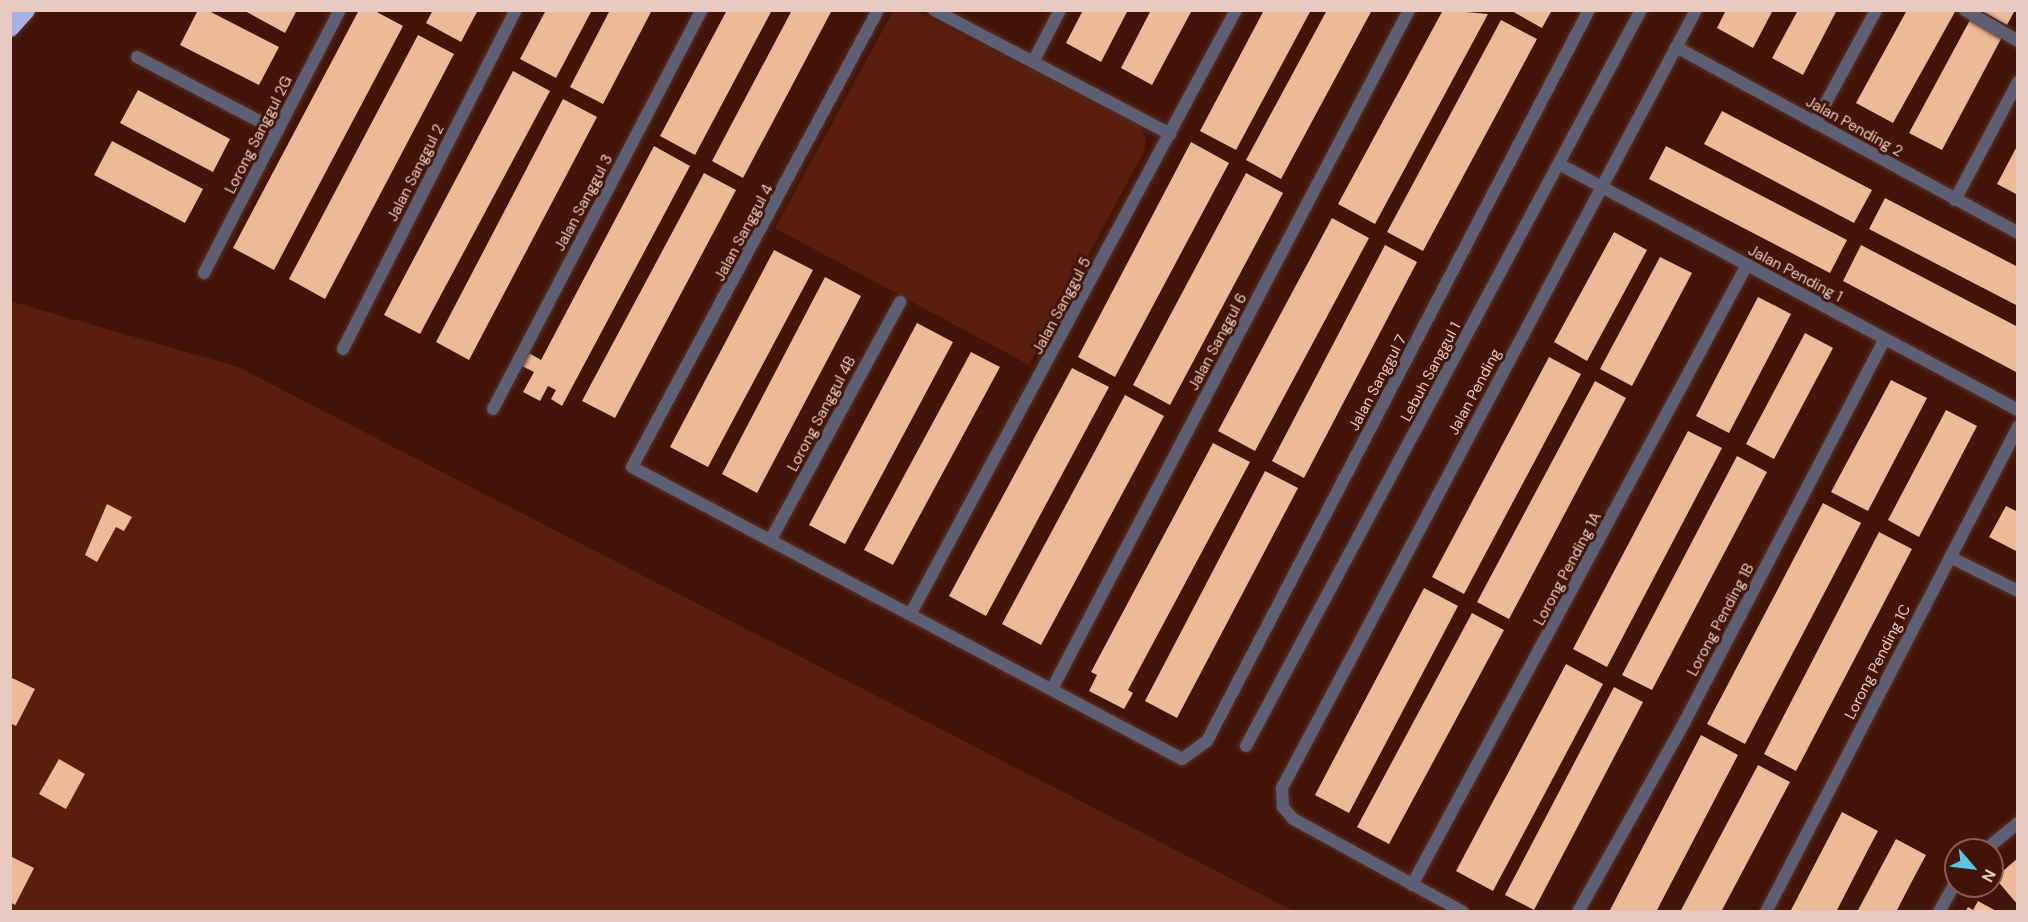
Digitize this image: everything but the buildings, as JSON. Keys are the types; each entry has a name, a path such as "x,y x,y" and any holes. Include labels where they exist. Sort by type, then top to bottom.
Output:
{"highway":[{"path":"10,28 26,10"}],"street":[{"name":"Lorong Sanggul 2G","path":"204,273 340,10"},
{"name":"Jalan Sanggul 2","path":"342,349 516,10"},
{"name":"Jalan Sanggul 3","path":"493,409 702,10"},
{"name":"Jalan Sanggul 4","path":"771,539 632,467 878,10"},
{"path":"934,10 1170,134"},
{"path":"1033,62 1060,10"},
{"name":"Jalan Sanggul 5","path":"911,613 1236,10"},
{"name":"Jalan Sanggul 6","path":"1053,687 1409,10"},
{"name":"Jalan Sanggul 7","path":"1053,687 1182,759 1207,741 1589,10"},
{"name":"Lebuh Sanggul 1","path":"1246,747 1641,10"},
{"name":"Jalan Pending","path":"1412,885 1293,819 1283,807 1282,788 1696,10"},
{"path":"1815,123 1876,10"},
{"path":"1965,10 2018,40"},
{"name":"Jalan Pending 2","path":"1676,47 2018,233"},
{"path":"137,57 278,130"},
{"path":"1955,200 2018,82"},
{"name":"Jalan Pending 1","path":"1559,164 2018,410"},
{"name":"Lorong Pending 1A","path":"1412,885 1747,265"},
{"name":"Lorong Sanggul 4B","path":"771,539 900,302"},
{"name":"Lorong Pending 1B","path":"1578,912 1684,723 1885,339"},
{"name":"Lorong Pending 1C","path":"1766,912 2018,427"},
{"path":"771,539 1053,687"},
{"path":"1950,557 2018,591"},
{"path":"2000,838 2018,823"},
{"path":"1412,885 1462,912"},
{"path":"1939,912 1947,898"}],"shaded area":[{"path":"893,11 916,11 1139,126 1146,138 1145,150 1029,365 775,228"},
{"path":"10,301 238,367 1294,911 11,911"}]}
